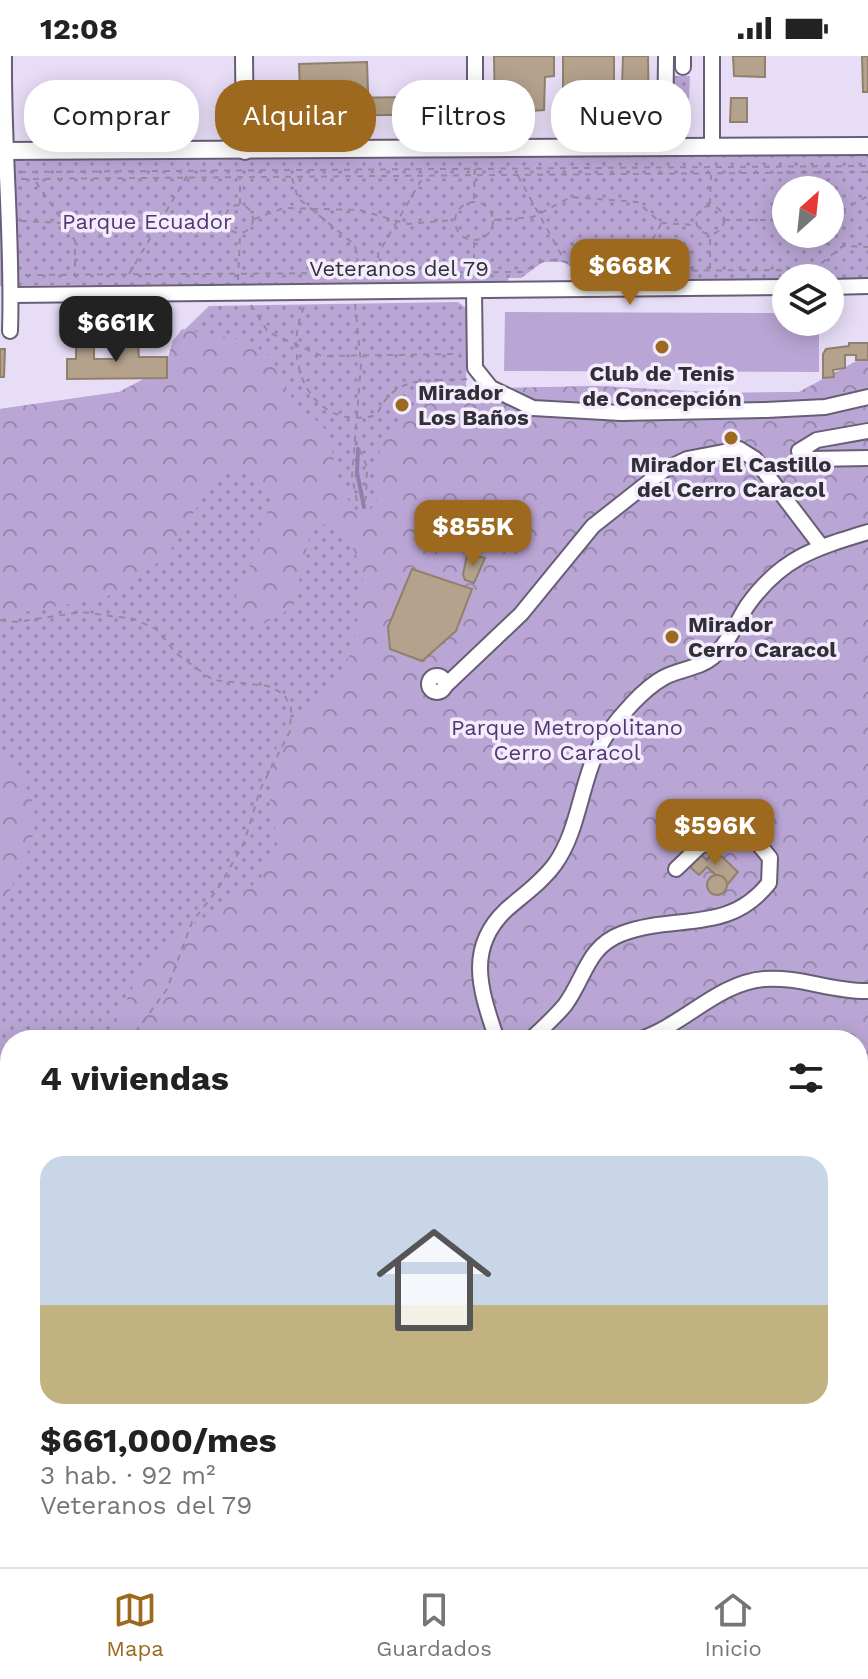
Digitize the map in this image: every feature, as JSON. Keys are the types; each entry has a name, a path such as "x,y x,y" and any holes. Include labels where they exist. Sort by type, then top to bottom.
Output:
{"main road":[{"path":"244,56 244,80"},
{"path":"691,147 868,146"},
{"path":"3,156 215,152"}],"street":[{"path":"4,56 3,156 11,295 10,331"},
{"path":"475,56 475,80"},
{"path":"666,56 666,80"},
{"path":"712,56 712,147"},
{"path":"844,287 868,286"},
{"name":"Veteranos del 79","path":"11,295 772,287"},
{"path":"474,291 473,354 481,378 511,400 550,412 766,410 835,406 868,397"},
{"path":"868,431 817,440 799,451 811,459 868,458"},
{"path":"442,682 460,673 521,614 593,526 664,470 687,459 739,449 755,459 821,546"},
{"path":"494,1030 481,994 478,971 483,948 504,912 555,864 568,838 594,757 607,733 663,678 713,657 750,602 780,568 821,546 868,532"},
{"path":"540,1030 564,1006 591,954 602,942 644,927 725,917 743,908 769,883 770,858 764,849 744,835 728,833 685,857 676,869"},
{"path":"668,1030 732,986 763,979 868,991"}],"path":[{"path":"474,202 475,152"},
{"path":"3,156 24,173 868,166"},
{"path":"19,178 868,172"},
{"path":"710,206 711,173"},
{"path":"378,272 378,254 424,175"},
{"path":"518,175 564,259 583,271 813,270 843,246 868,247"},
{"path":"128,275 187,176"},
{"path":"292,176 298,198 355,245 359,272"},
{"path":"240,177 240,204"},
{"path":"35,180 75,241 75,275"},
{"path":"844,209 868,196"},
{"path":"494,220 523,219 540,214 571,197 637,202 661,223 697,225 710,234"},
{"path":"474,202 486,206 494,220 486,237 474,241 458,232 454,220 459,209 474,202"},
{"path":"240,204 248,207 254,219 251,228 240,233 227,227 225,218 231,207 240,204"},
{"path":"697,225 699,210 710,206 720,210 724,220 720,230 710,234"},
{"path":"254,219 284,208 310,208 359,210 397,222 423,225 454,220"},
{"path":"20,221 64,223 225,218"},
{"path":"724,220 772,220"},
{"path":"628,288 661,223"},
{"path":"240,233 242,291 268,332 322,356 473,354"},
{"path":"710,234 712,288"},
{"path":"474,241 474,272"},
{"path":"20,275 523,272 541,259 564,259"},
{"path":"354,290 360,355 352,477 357,501 366,498 367,467 356,441"},
{"path":"314,291 302,313 295,345 305,390 336,411 357,417 377,415 387,396 398,386 413,381 481,378"},
{"path":"0,620 17,622 81,612 134,619 156,629 177,654 203,675 213,680 268,686 284,694 291,708 290,731 260,790 244,843 217,890 192,922 167,989 137,1030"}],"green space":[{"path":"673,76 690,76 690,80 673,80"},
{"name":"Parque Ecuador","path":"868,153 868,280 844,280 844,264 772,264 772,281 606,282 604,277 584,277 564,262 543,262 521,278 509,278 507,282 0,286 0,157"},
{"name":"Parque Metropolitano Cerro Caracol","path":"458,302 466,308 467,315 466,390 597,386 724,393 799,392 868,355 858,1030 0,1030 0,409 119,392 165,368 173,341 209,306"},
{"name":"Club de Tenis de Concepción","path":"505,312 772,313 772,336 819,336 819,372 504,371"},
{"name":"Parque Metropolitano Cerro Caracol","path":"182,329 247,341 270,356 298,410 321,423 330,437 338,486 360,516 369,512 377,498 378,460 389,433 414,407 440,389 597,386 724,393 799,392 868,355 868,1030 111,1030 140,974 193,925 261,879 278,842 270,804 270,767 285,725 309,713 343,674 354,642 364,573 344,529 321,524 311,530 293,607 256,628 236,596 256,553 272,495 250,474 218,473 166,557 105,598 0,616 0,409 119,392 165,368 173,341"},
{"path":"0,757 19,776 30,795 34,831 21,869 0,910"}],"building":[{"path":"494,56 554,56 554,76 545,77 544,110 535,111 535,80 494,80"},
{"path":"563,56 614,56 614,80 563,80"},
{"path":"623,56 648,56 648,80 622,80"},
{"path":"733,56 765,56 765,77 734,76"},
{"path":"862,56 868,56 868,92 863,92"},
{"path":"367,62 368,80 300,80 299,64"},
{"path":"392,97 392,115 376,115 376,98"},
{"path":"731,98 747,98 747,122 730,122"},
{"path":"138,342 139,357 167,357 167,378 67,379 67,359 76,359 76,344 94,344 94,359 118,359 118,343"},
{"path":"849,343 868,343 868,360 856,360 856,355 845,355 845,368 833,370 834,377 823,378 823,354 826,349 849,346"},
{"path":"0,349 5,349 4,377 0,377"},
{"path":"467,554 485,558 474,583 465,580 463,575"},
{"path":"412,569 472,589 456,631 422,661 390,649 388,627"},
{"path":"715,850 738,872 727,885 707,867 699,875 690,867 700,854 707,860"},
{"path":"717,875 724,878 727,885 724,892 717,895 710,892 707,885 710,878"}],"waterway":[{"path":"358,449 357,472 364,507"}],"place":[{"name":"Club de Tenis de Concepción","path":"662,347"},
{"name":"Mirador Los Baños","path":"402,405"},
{"name":"Mirador El Castillo del Cerro Caracol","path":"731,438"},
{"name":"Mirador Cerro Caracol","path":"672,637"}]}
